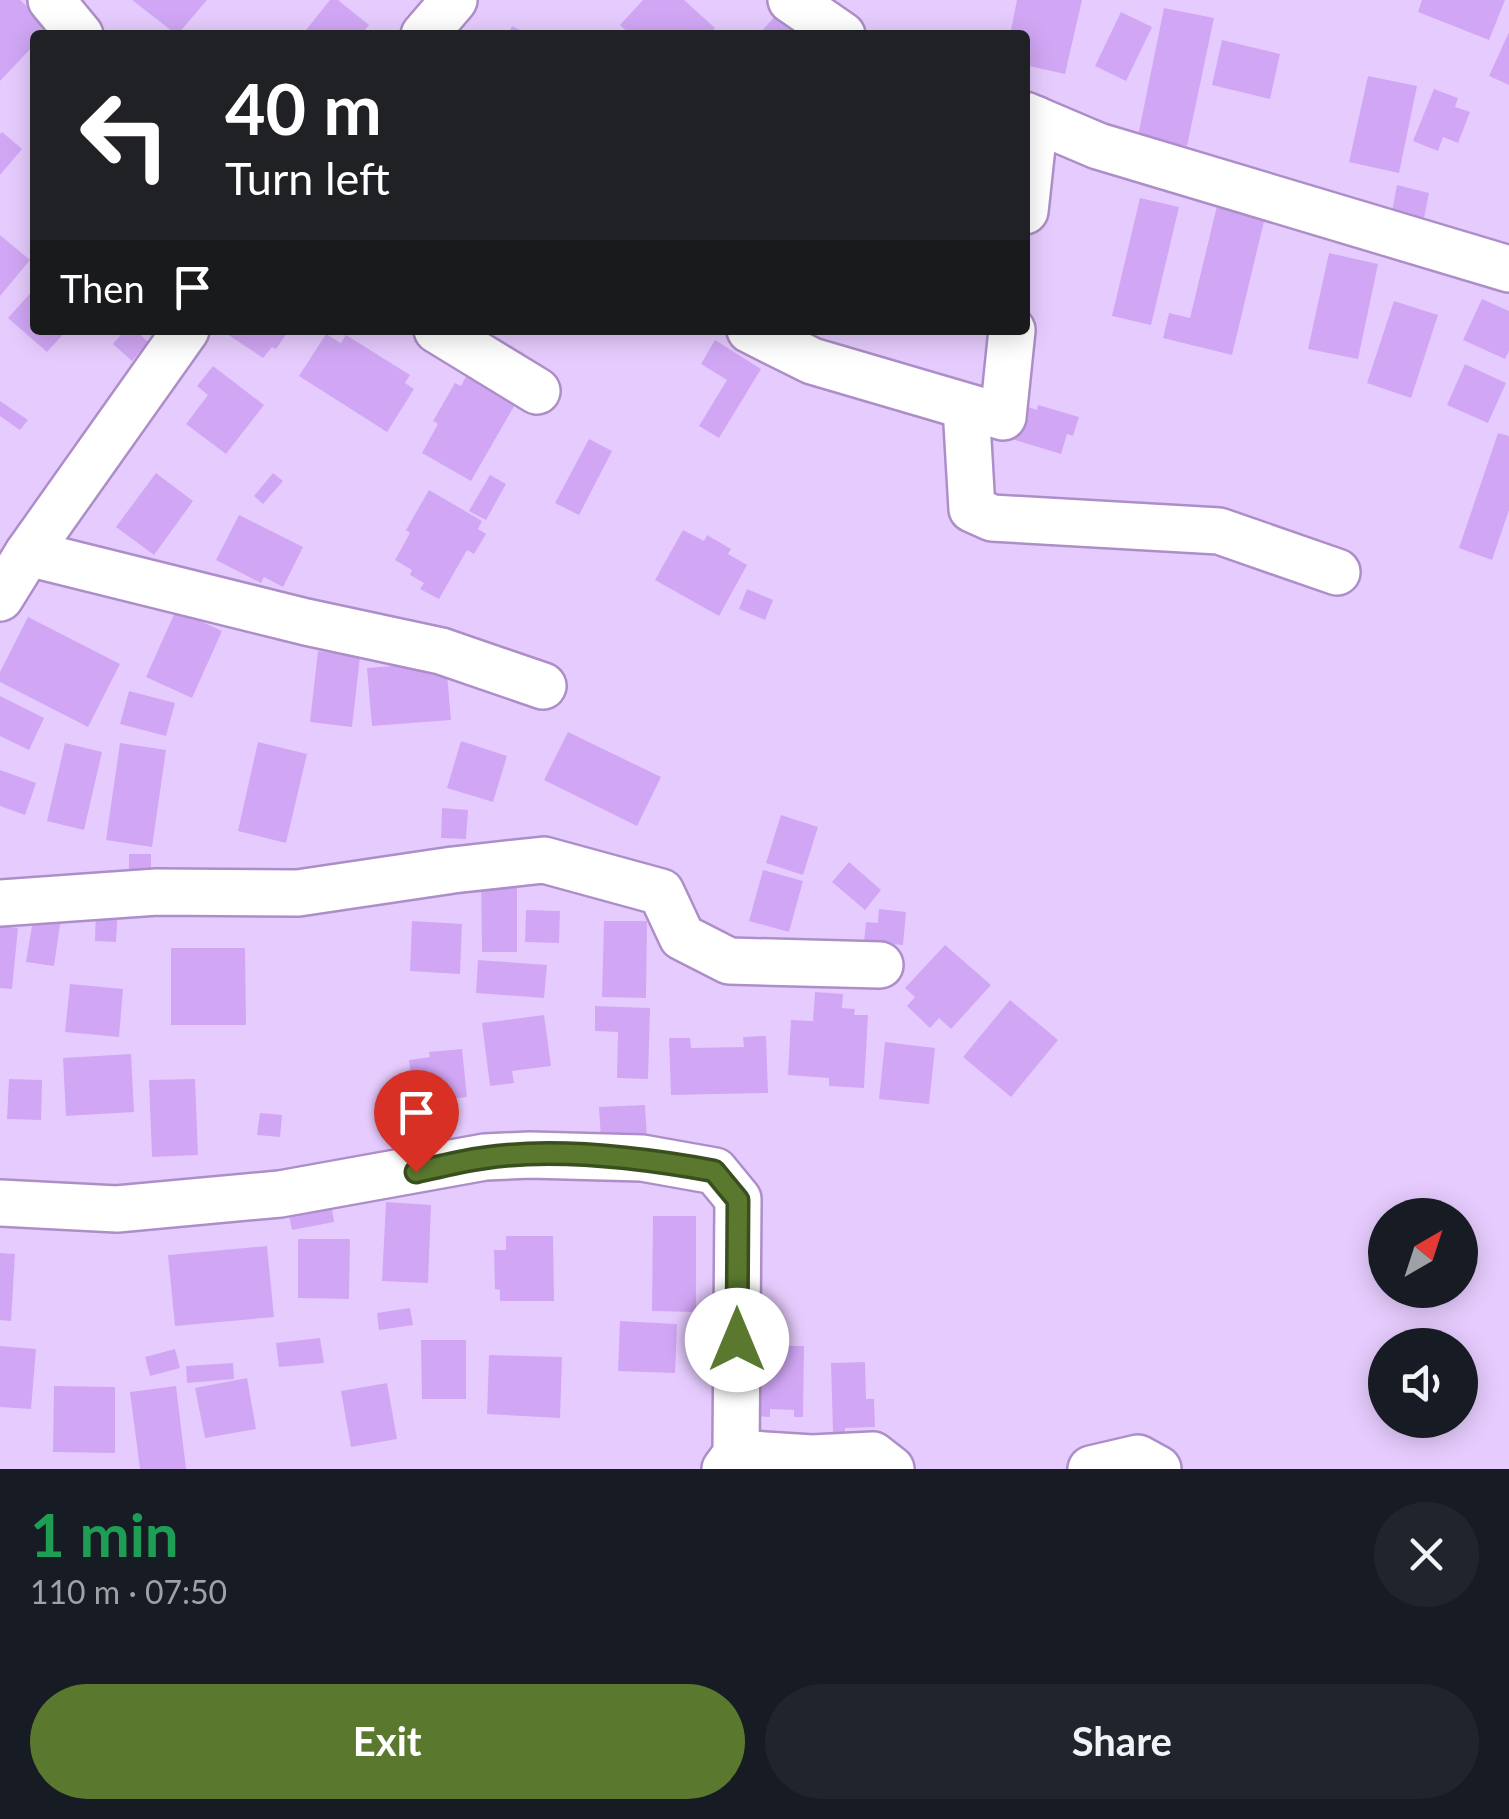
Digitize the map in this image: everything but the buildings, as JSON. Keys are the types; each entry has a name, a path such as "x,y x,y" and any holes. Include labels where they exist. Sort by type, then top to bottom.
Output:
{"street":[{"path":"51,0 76,30"},
{"path":"428,30 454,0"},
{"path":"792,0 835,30"},
{"path":"1030,117 1098,146 1509,269"},
{"path":"0,598 182,335"},
{"path":"445,335 536,391"},
{"path":"760,335 812,361 1003,417 1011,335"},
{"path":"966,406 972,509 992,518 1219,531 1337,572"},
{"path":"28,553 440,651 543,686"},
{"path":"0,903 156,892 298,893 544,860 662,892 682,937 728,961 880,965"},
{"path":"0,1203 117,1209 262,1196 484,1158 530,1155 642,1158 714,1171 738,1200 730,1461 872,1455 891,1469"},
{"path":"1091,1469 1138,1458 1158,1469"}],"route":[{"path":"416,1172 484,1158 530,1155 642,1158 714,1171 738,1200 737,1340"}]}
